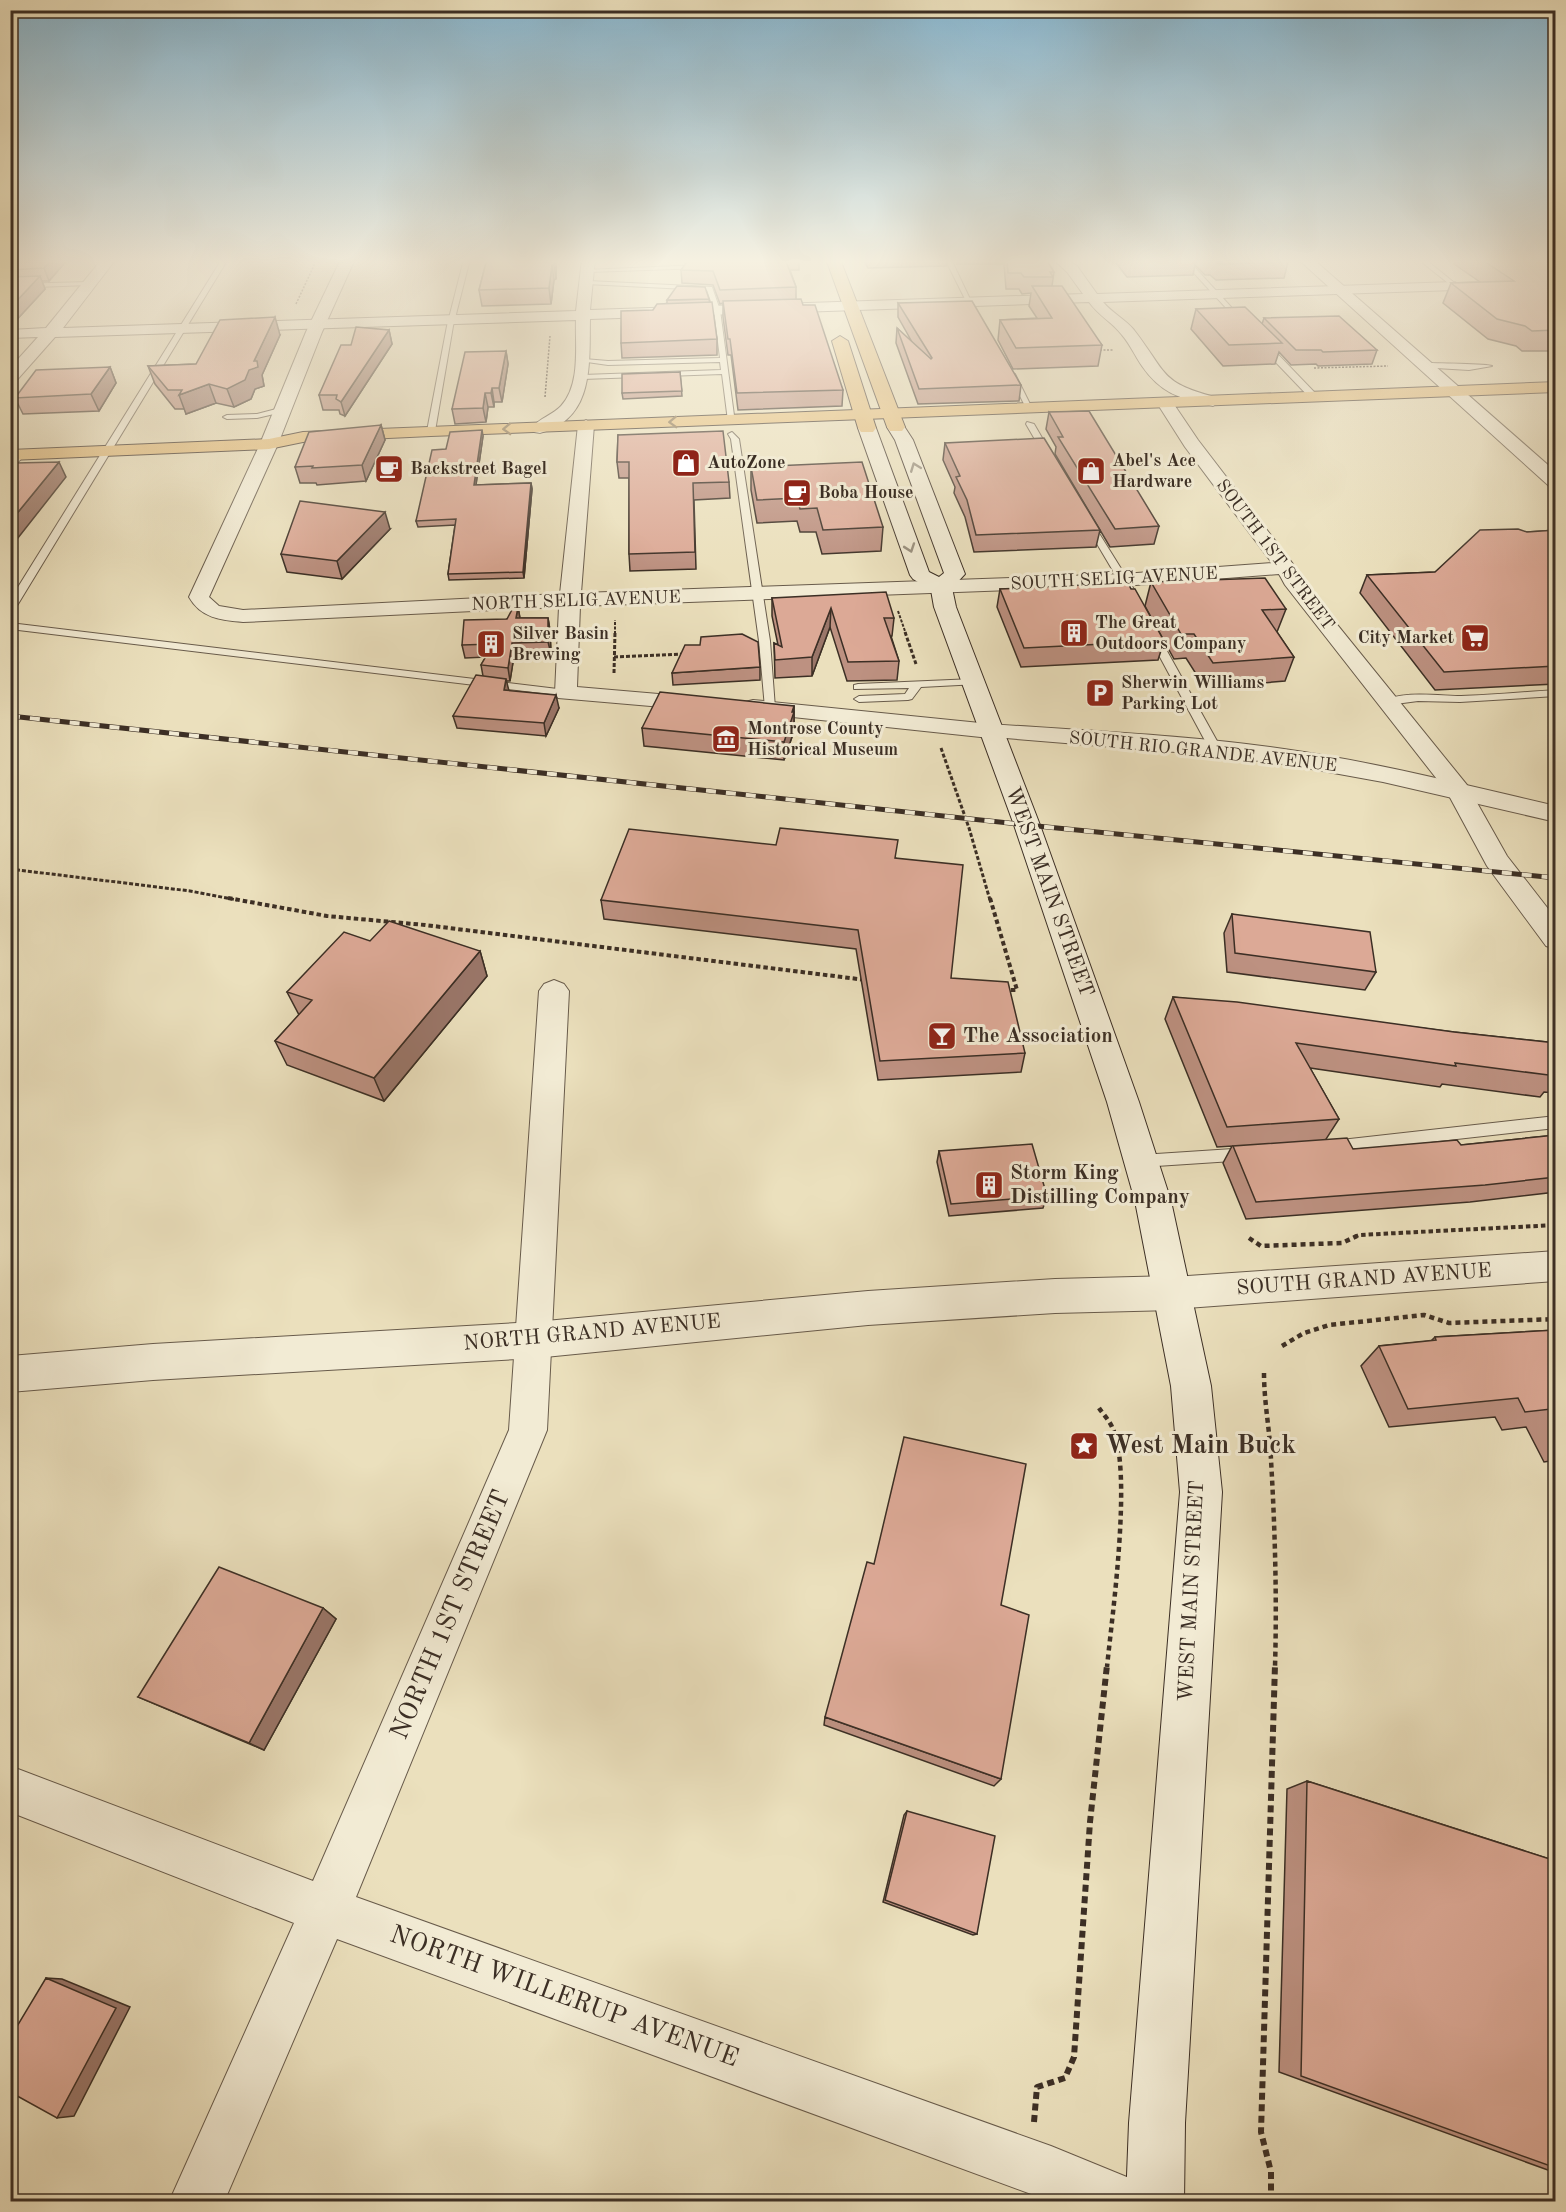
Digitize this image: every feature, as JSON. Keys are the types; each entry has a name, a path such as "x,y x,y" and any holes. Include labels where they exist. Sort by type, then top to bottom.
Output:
{"main road":[{"path":"847,362 865,421"},
{"path":"871,362 892,420"},
{"path":"1030,416 1139,404 1169,410 1214,401 1556,387"},
{"path":"269,444 308,449 586,433 865,421 1169,410 1556,402"},
{"path":"14,460 109,452 269,444 303,437 431,431 540,428 586,433 638,423 732,428"}],"street":[{"path":"10,378 24,362"},
{"path":"269,444 303,362"},
{"path":"540,428 557,420 568,409 581,382 584,362"},
{"path":"1133,362 1144,378 1146,393 1139,404"},
{"path":"1148,362 1161,380 1184,393 1214,401"},
{"path":"1419,362 1556,482"},
{"path":"581,382 592,405 605,418 638,423"},
{"name":"SOUTH 1ST STREET","path":"1169,410 1286,568 1292,581 1458,790 1496,860 1556,939"},
{"path":"865,421 920,575 941,587 955,574 904,440 892,420"},
{"path":"586,433 570,600 566,693 770,708 856,708 935,724 990,731"},
{"name":"NORTH SELIG AVENUE","path":"269,444 199,597 203,606 211,610 243,616 570,600 941,587"},
{"name":"SOUTH SELIG AVENUE","path":"941,587 1123,580 1286,568"},
{"name":"WEST MAIN STREET","path":"941,587 945,607 1035,847 1123,1102 1153,1201 1191,1386 1201,1492 1158,2112 1155,2202"},
{"name":"SOUTH RIO GRANDE AVENUE","path":"990,731 1216,750 1324,763 1458,790 1556,814"},
{"name":"NORTH 1ST STREET","path":"196,2202 326,1911 528,1430 554,991"},
{"name":"SOUTH GRAND AVENUE","path":"1173,1293 1556,1266"},
{"name":"NORTH GRAND AVENUE","path":"10,1374 153,1362 535,1340 867,1308 1055,1296 1173,1293"},
{"name":"NORTH WILLERUP AVENUE","path":"10,1789 326,1911 1030,2165 1119,2202"}],"lane":[{"path":"10,609 163,362"},
{"path":"431,431 444,362"},
{"path":"599,362 638,362"},
{"path":"724,362 752,568 758,593 770,708"},
{"path":"1004,362 1051,459"},
{"path":"1280,362 1314,397"},
{"path":"1422,365 1468,368 1488,366"},
{"path":"581,382 726,372"},
{"path":"226,417 257,416 284,409"},
{"path":"1081,510 1134,599"},
{"path":"1145,620 1216,750"},
{"path":"10,626 566,693"},
{"path":"920,684 908,697 856,708 857,684 974,682"},
{"path":"1388,702 1418,698 1460,699 1556,693"},
{"path":"1312,1149 1556,1122"},
{"path":"1141,1161 1267,1152"}],"path":[{"path":"545,404 548,362"},
{"path":"1286,368 1388,366"},
{"path":"614,677 615,599"},
{"path":"898,609 920,684"},
{"path":"614,657 691,654"},
{"path":"935,724 937,737 969,828 1017,990 994,989"},
{"path":"10,869 190,891 327,916 425,925 876,982"},
{"path":"1249,1238 1261,1246 1342,1243 1359,1235 1556,1225"},
{"path":"1282,1346 1304,1333 1329,1324 1424,1315 1449,1323 1556,1319"},
{"path":"1264,1373 1264,1404 1271,1456 1276,1628 1261,2132 1271,2172 1271,2202"},
{"path":"1030,2165 1037,2087 1065,2078 1074,2057 1090,1822 1116,1583 1120,1505 1120,1461 1113,1428 1099,1408"}],"building":[{"path":"257,362 258,367 249,370 245,380 227,389 209,384 179,395 182,390 168,390 148,366"},
{"path":"333,362 368,362 341,402 336,399 337,395 319,395"},
{"path":"463,362 504,362 499,388 492,388 491,393 485,393 483,408 452,409"},
{"path":"733,362 834,362 843,390 737,393"},
{"path":"909,362 1008,362 1021,385 919,389"},
{"path":"110,367 91,394 15,398 36,370"},
{"path":"680,372 682,391 622,393 622,374"},
{"path":"1089,411 1159,526 1115,529 1058,437 1063,437 1049,412"},
{"path":"381,425 362,465 295,467 309,432"},
{"path":"482,430 474,485 531,483 523,572 448,574 456,519 416,521 432,450 446,449 450,432"},
{"path":"723,431 729,482 693,483 695,552 629,554 629,462 617,462 618,435"},
{"path":"1044,438 1100,530 976,535 967,500 956,477 960,476 945,443"},
{"path":"59,462 10,522 10,468 15,463"},
{"path":"862,462 883,527 823,530 817,508 800,509 797,498 757,500 751,467"},
{"path":"300,501 385,512 337,561 281,554"},
{"name":"City Market","path":"1518,529 1527,532 1556,530 1556,666 1444,672 1367,575 1435,572 1480,530"},
{"path":"1265,578 1286,609 1262,610 1294,657 1213,663 1194,634 1181,634 1151,582"},
{"name":"The Great Outdoors Company","path":"1128,583 1131,589 1135,589 1164,641 1024,648 1000,589"},
{"path":"886,592 894,618 884,618 899,661 848,662 831,608 812,657 775,660 774,643 782,647 772,598"},
{"path":"514,606 518,607 516,618 548,618 548,642 512,643 508,668 481,665 493,644 462,645 464,620 507,619"},
{"path":"742,634 758,642 760,667 672,673 685,645 700,645 701,637"},
{"path":"476,675 506,679 504,690 556,695 544,723 453,716"},
{"path":"660,692 794,706 792,712 794,712 784,742 642,728"},
{"path":"780,828 898,840 895,858 963,865 951,978 1008,982 1025,1053 880,1061 858,930 601,900 629,829 776,845"},
{"path":"1232,914 1370,932 1376,972 1235,953"},
{"path":"389,921 480,951 374,1078 275,1041 312,1000 287,992 344,932 370,941"},
{"path":"1173,997 1237,1002 1454,1032 1556,1043 1556,1076 1455,1063 1456,1066 1296,1043 1339,1119 1227,1127"},
{"path":"1556,1135 1556,1177 1485,1185 1256,1202 1233,1146 1347,1138 1353,1149 1457,1140 1461,1145"},
{"name":"Storm King Distilling Company","path":"1032,1144 1047,1196 951,1204 939,1151"},
{"path":"1556,1330 1556,1418 1551,1409 1525,1412 1518,1398 1408,1409 1379,1346 1436,1340 1435,1337"},
{"path":"904,1437 1026,1464 1001,1605 1029,1615 1001,1779 825,1717 867,1562 874,1564"},
{"path":"219,1567 323,1608 249,1743 138,1697"},
{"path":"1307,1781 1556,1861 1556,2168 1301,2076"},
{"path":"907,1811 995,1836 977,1934 885,1900"},
{"path":"46,1978 116,2008 57,2118 10,2092 10,2038"}],"railway":[{"path":"10,716 1027,825 1556,878"}],"place":[{"name":"AutoZone","path":"686,463"},
{"name":"Backstreet Bagel","path":"389,469"},
{"name":"Abel's Ace Hardware","path":"1091,471"},
{"name":"Boba House","path":"797,493"},
{"name":"The Great Outdoors Company","path":"1074,633"},
{"name":"City Market","path":"1475,638"},
{"name":"Silver Basin Brewing","path":"491,644"},
{"name":"Sherwin Williams Parking Lot","path":"1100,693"},
{"name":"Montrose County Historical Museum","path":"726,739"},
{"name":"The Association","path":"942,1036"},
{"name":"Storm King Distilling Company","path":"989,1185"},
{"name":"West Main Buck","path":"1084,1446"}]}
